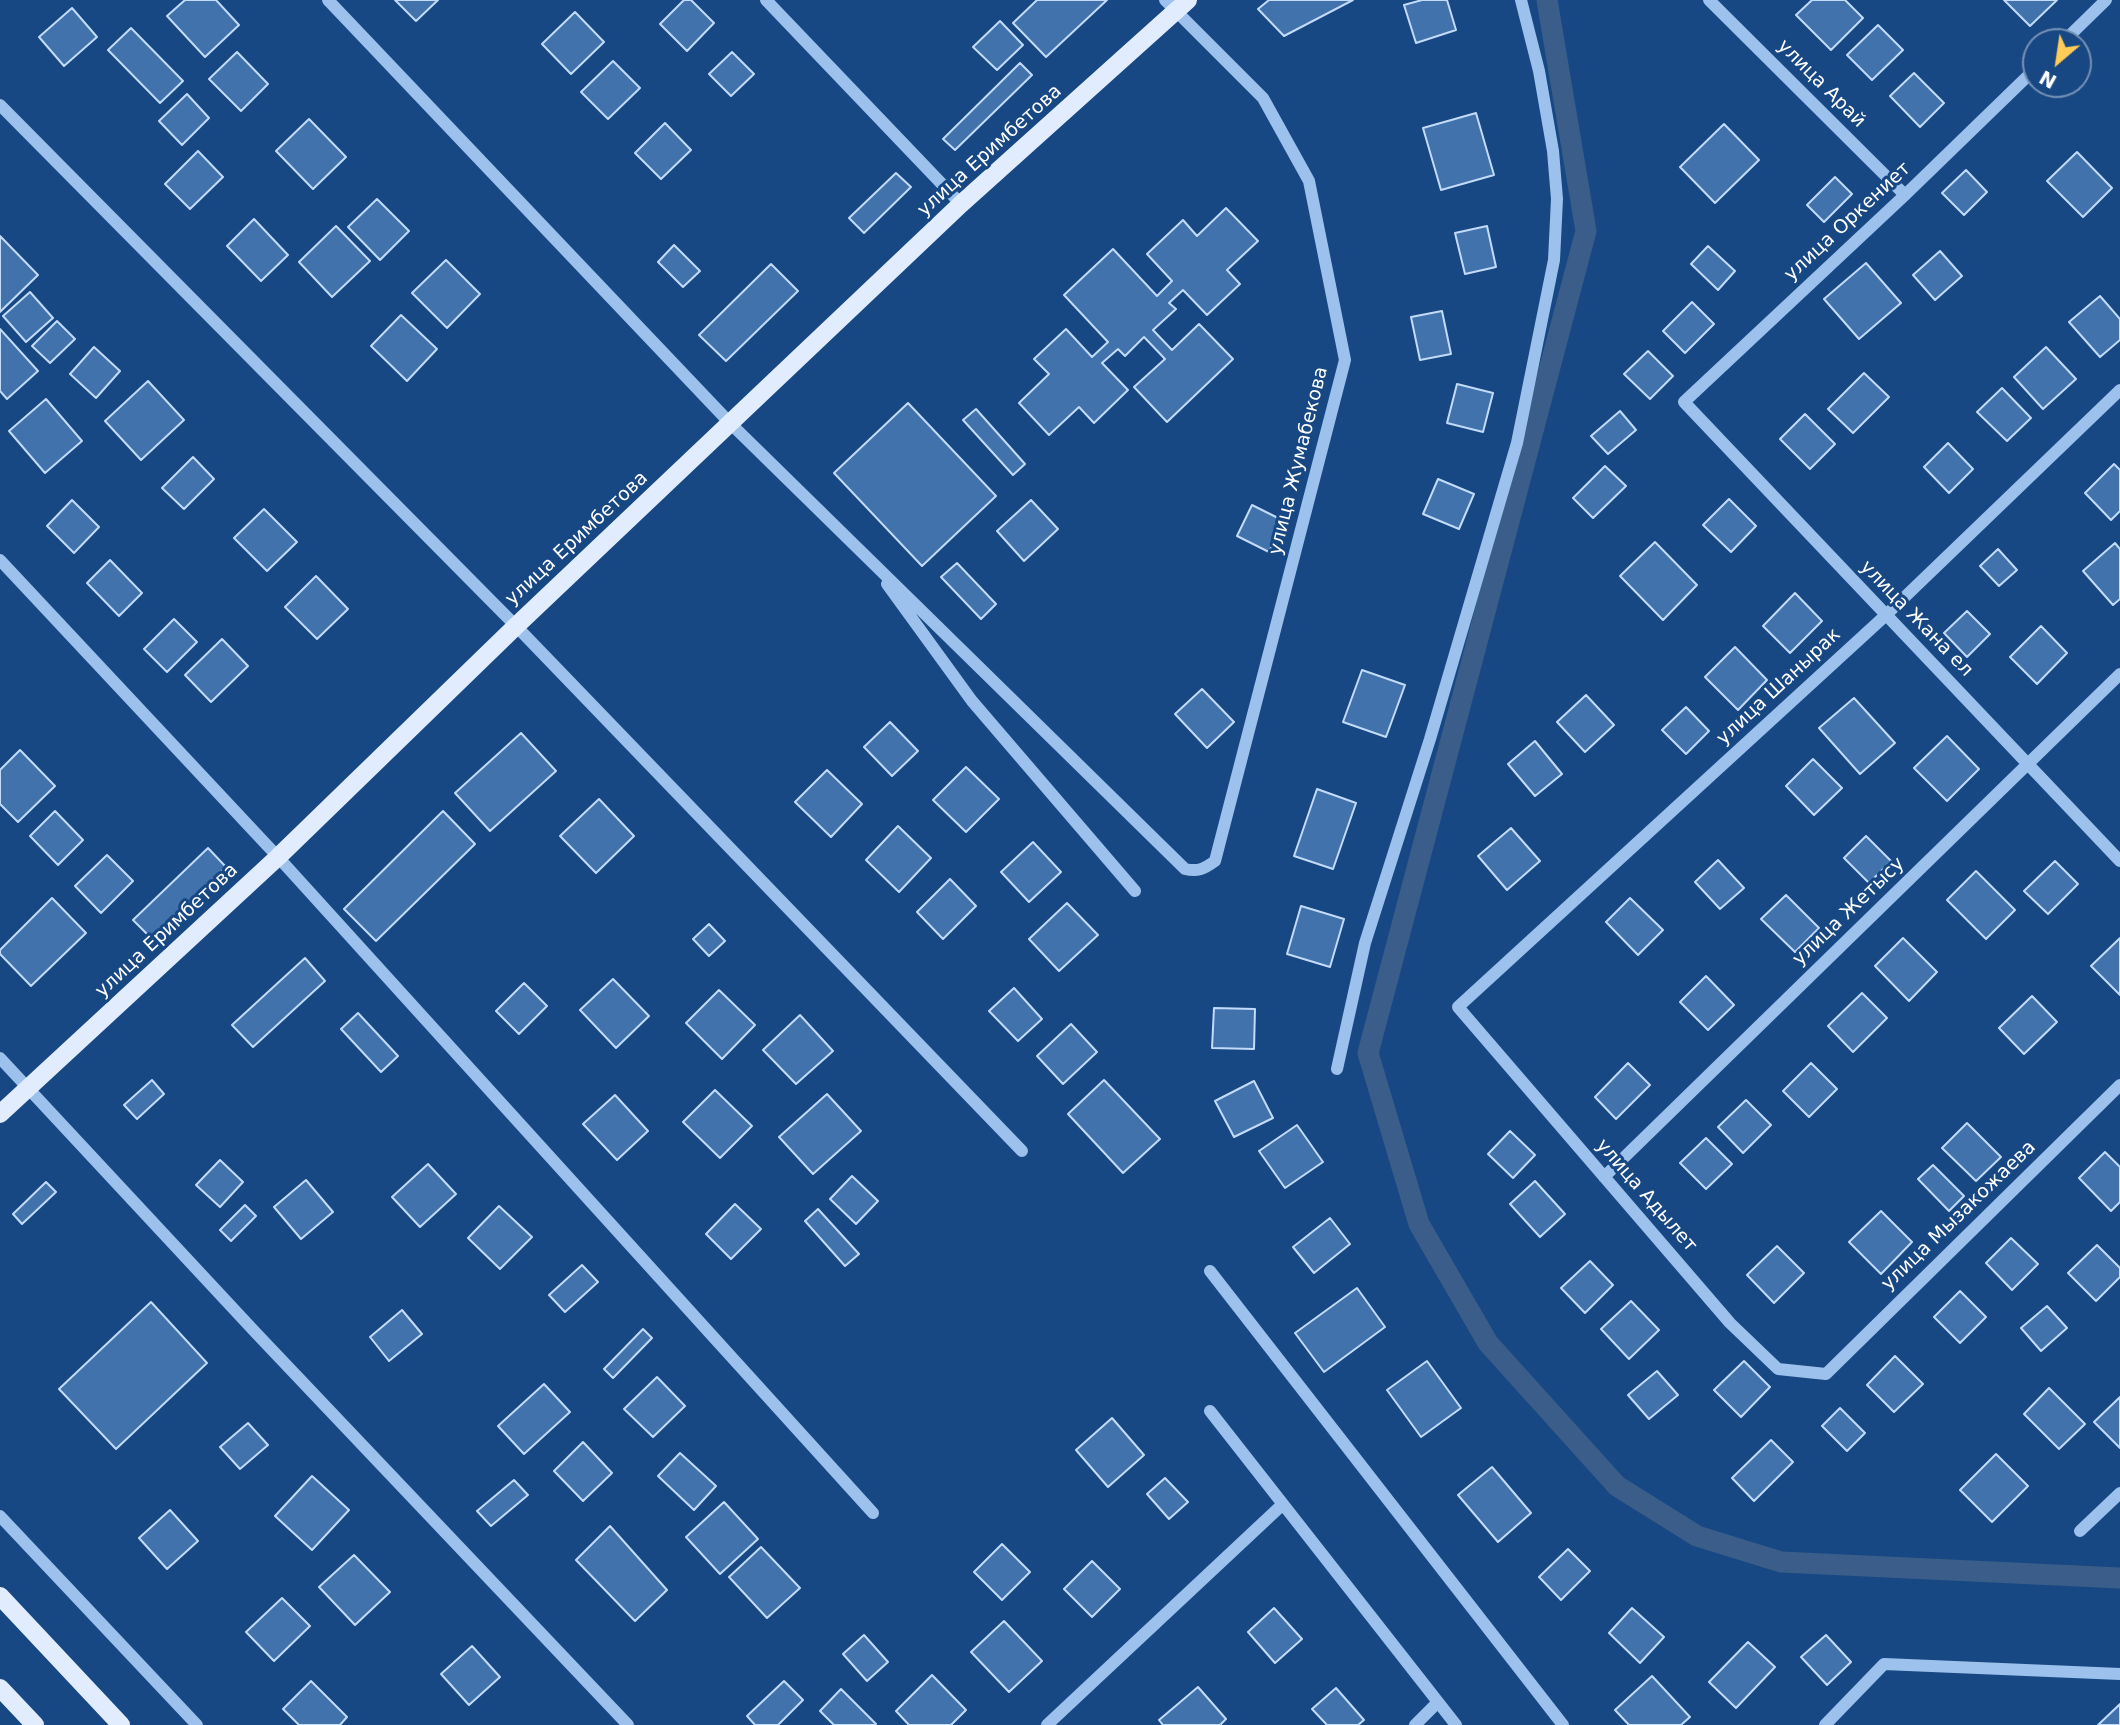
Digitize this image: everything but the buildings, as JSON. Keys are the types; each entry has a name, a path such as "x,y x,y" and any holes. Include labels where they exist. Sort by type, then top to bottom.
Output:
{"main road":[{"name":"улица Еримбетова","path":"0,1114 278,857 516,626 1176,4"},
{"path":"0,1596 121,1725"},
{"path":"0,1688 35,1725"}],"street":[{"path":"328,0 730,423 866,556 972,701 1135,891"},
{"path":"766,0 961,204"},
{"path":"1337,1069 1365,943 1430,739 1517,443 1554,260 1557,210 1553,151 1539,71 1521,0"},
{"name":"улица Арай","path":"1709,0 1905,195"},
{"path":"2077,28 2106,0"},
{"name":"улица Жумабекова","path":"866,556 1185,869 1204,869 1215,861 1345,360 1309,181 1263,99 1176,4"},
{"name":"улица Оркениет","path":"1684,402 2022,82"},
{"path":"0,105 516,626 1022,1151"},
{"name":"улица Шанырак","path":"1458,1007 1886,615 2120,390"},
{"name":"улица Жана ел","path":"1684,402 2120,861"},
{"path":"0,560 278,857 873,1513"},
{"name":"улица Жетысу","path":"1604,1177 2120,674"},
{"name":"улица Адылет","path":"1458,1007 1730,1323 1778,1369 1826,1374"},
{"path":"0,1058 265,1343 628,1725"},
{"name":"улица Мызакожаева","path":"1826,1374 2120,1085"},
{"path":"1210,1271 1563,1725"},
{"path":"1210,1411 1456,1725"},
{"path":"2080,1531 2120,1493"},
{"path":"1047,1725 1283,1504"},
{"path":"0,1516 197,1725"},
{"path":"1825,1725 1884,1664 2120,1674"},
{"path":"1415,1725 1438,1702"}],"waterway":[{"path":"1547,0 1586,231 1368,1053 1419,1224 1488,1343 1617,1486 1697,1536 1781,1562 2120,1578"}]}
